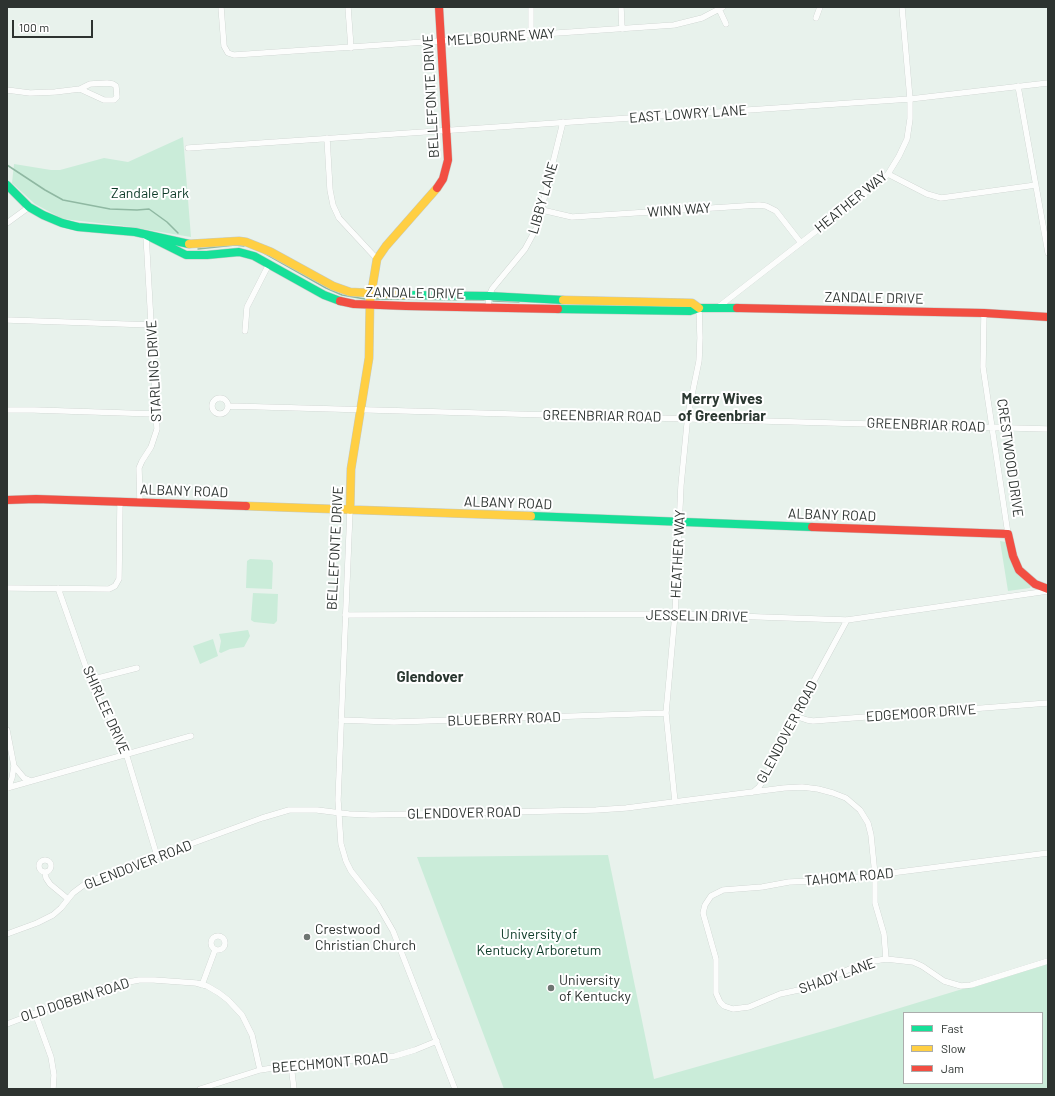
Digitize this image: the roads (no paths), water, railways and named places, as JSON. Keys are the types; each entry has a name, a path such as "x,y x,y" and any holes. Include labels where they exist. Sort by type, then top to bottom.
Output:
{"street":[{"name":"MELBOURNE WAY","path":"221,7 223,41 226,51 231,54 352,48 674,25 702,18 721,8"},
{"path":"348,7 352,48"},
{"name":"BELLEFONTE DRIVE","path":"439,7 448,160 443,180 386,246 377,259 370,306 369,358 351,469 338,813 341,844 346,861 357,880 378,905 393,931 455,1089"},
{"path":"531,7 531,35"},
{"path":"621,7 622,29"},
{"path":"816,18 820,7"},
{"name":"HEATHER WAY","path":"717,308 888,174 900,156 907,138 910,119 910,99 902,7"},
{"path":"721,8 726,24"},
{"path":"7,90 37,94 80,89 90,84 98,83 113,84 116,86 117,97 114,100 104,100 80,89"},
{"name":"EAST LOWRY LANE","path":"188,148 910,99 1048,83"},
{"path":"1018,86 1048,253"},
{"name":"LIBBY LANE","path":"488,308 489,296 495,284 530,242 537,227 563,122"},
{"path":"327,138 330,190 333,205 339,218 377,259"},
{"path":"888,174 927,194 941,198 1036,185"},
{"name":"ZANDALE DRIVE","path":"7,185 29,207 52,219 70,226 124,231 186,244 238,241 246,242 271,252 333,286 350,292 372,294 489,296 548,300 692,303 700,308"},
{"name":"WINN WAY","path":"542,210 565,216 578,217 759,205 766,206 776,211 801,243"},
{"path":"7,223 29,207"},
{"name":"ZANDALE DRIVE","path":"146,235 186,255 245,253 254,256 331,298 354,304 370,306 690,311 700,308 717,308 984,313 1048,317"},
{"name":"STARLING DRIVE","path":"140,502 139,468 151,447 157,428 146,235"},
{"path":"245,331 247,307 269,264"},
{"name":"HEATHER WAY","path":"675,802 666,713 675,614 681,485 688,419 699,360 700,308"},
{"name":"CRESTWOOD DRIVE","path":"984,313 983,360 1008,534 1013,556 1019,570 1031,581 1048,590"},
{"path":"7,320 152,325"},
{"name":"GREENBRIAR ROAD","path":"228,406 1048,429"},
{"path":"7,410 156,414"},
{"name":"ALBANY ROAD","path":"7,500 36,499 140,502 1008,534"},
{"path":"7,588 109,589 117,584 119,579 120,502"},
{"name":"SHIRLEE DRIVE","path":"58,588 90,680 96,694 116,727 126,754 157,856"},
{"name":"JESSELIN DRIVE","path":"345,615 675,614 846,620 1048,590"},
{"name":"GLENDOVER ROAD","path":"7,934 48,918 61,908 68,899 85,884 157,856 262,818 289,810 310,810 372,815 596,810 626,808 753,792 765,778 795,716 846,620"},
{"path":"90,680 137,668"},
{"name":"EDGEMOOR DRIVE","path":"795,716 813,721 1048,703"},
{"name":"BLUEBERRY ROAD","path":"341,720 394,722 666,713"},
{"path":"7,730 14,766 12,778 7,788"},
{"path":"7,788 191,736"},
{"path":"14,766 24,778 30,781"},
{"path":"753,792 802,787 818,789 846,798 860,810 868,823 871,835 875,875 875,903 884,934 886,959"},
{"name":"TAHOMA ROAD","path":"714,952 704,921 703,913 707,900 716,892 723,890 762,887 789,882 836,880 1048,853"},
{"path":"45,872 46,878 50,884 68,899"},
{"path":"202,984 215,950"},
{"name":"SHADY LANE","path":"714,952 717,996 724,1006 738,1009 749,1007 780,994 808,988 854,967 886,959 913,962 922,966 944,981 961,986 971,985 1048,961"},
{"name":"OLD DOBBIN ROAD","path":"7,1024 35,1012 99,990 128,982 179,980 202,984 219,993 242,1015 252,1035 260,1070"},
{"path":"35,1012 51,1057 54,1075 54,1089"},
{"name":"BEECHMONT ROAD","path":"200,1089 260,1070 313,1062 377,1059 395,1056 415,1050 437,1041"},
{"path":"291,1065 294,1089"}],"waterway":[{"path":"7,165 63,200 110,209 149,209 167,222 178,233"},
{"path":"198,249 235,245 244,246"},
{"path":"264,253 326,288 342,295 365,299"},
{"path":"376,299 484,300"},
{"path":"493,301 519,302"}],"place":[{"name":"Crestwood Christian Church","path":"307,937"},
{"name":"University of Kentucky","path":"551,988"}],"district":[{"name":"Merry Wives of Greenbriar","path":"722,408"},
{"name":"Glendover","path":"430,677"}],"park label":[{"name":"Zandale Park","path":"150,193"},
{"name":"University of Kentucky Arboretum","path":"539,942"}]}
